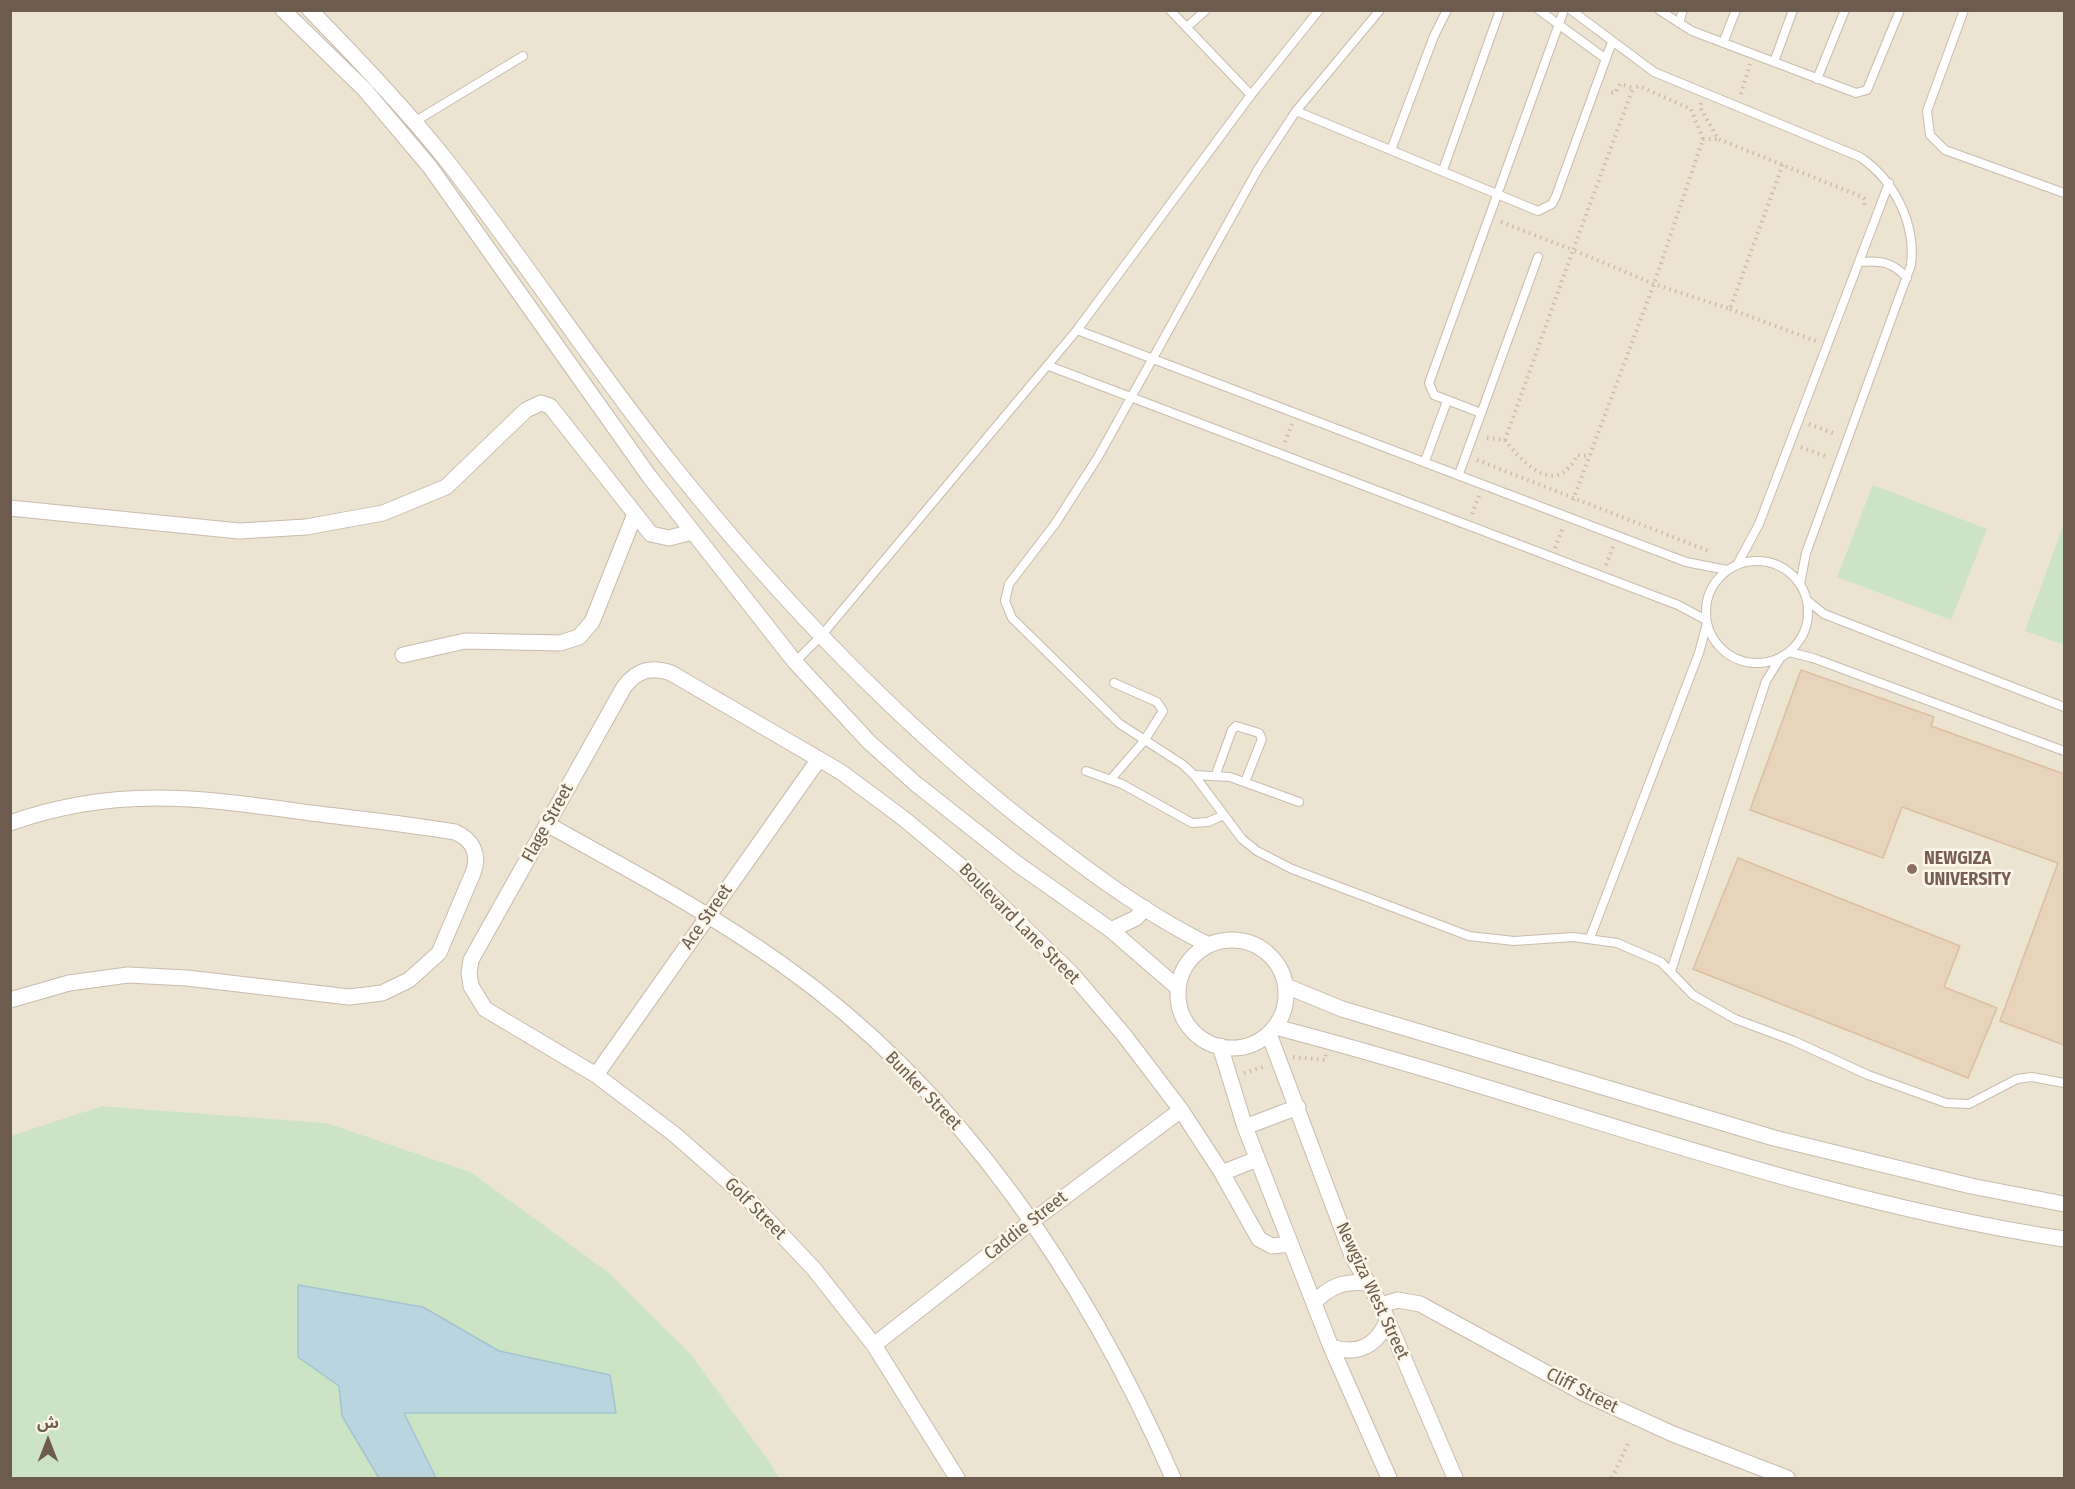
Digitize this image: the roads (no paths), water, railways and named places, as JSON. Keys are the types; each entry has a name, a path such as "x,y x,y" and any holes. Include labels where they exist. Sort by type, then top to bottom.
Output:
{"street":[{"path":"283,10 365,90 430,167 571,369 692,532 795,662 869,742 916,784 1016,863 1111,930 1178,988"},
{"path":"310,10 414,122 459,178 669,461 821,636 881,699 985,790 1085,867 1145,908 1209,945"},
{"path":"10,508 239,531 306,527 383,513 446,487 526,410 541,403 550,406 651,534 677,536 692,532"},
{"path":"403,655 465,641 560,643 579,637 592,622 636,514"},
{"name":"Flage Street","path":"485,1009 471,986 469,973 471,960 631,679 650,669 671,673"},
{"name":"Boulevard Lane Street","path":"671,673 841,772 903,818 963,868 1074,976 1124,1035 1181,1110 1222,1173 1263,1243 1272,1246 1290,1244"},
{"name":"Ace Street","path":"596,1075 819,759"},
{"path":"10,823 40,813 105,799 175,796 455,832 472,845 476,866 440,953 410,980 382,993 349,997 188,978 128,975 69,982 10,1000"},
{"name":"Bunker Street","path":"547,824 709,915 785,966 856,1024 906,1071 984,1155 1031,1222 1095,1321 1146,1417 1173,1479"},
{"path":"1111,930 1124,926 1145,908"},
{"path":"1233,940 1257,946 1276,963 1286,986 1286,1000 1272,1030 1241,1047 1220,1046 1197,1035 1188,1025 1178,1001 1178,988 1188,962 1209,945 1233,940"},
{"path":"1286,986 1342,1009 1774,1138 1938,1178 2064,1204"},
{"name":"Golf Street","path":"485,1009 596,1075 674,1134 747,1198 814,1269 874,1345 957,1479"},
{"path":"1272,1030 1331,1041 1638,1136 1841,1192 1955,1218 2064,1239"},
{"name":"Newgiza West Street","path":"1272,1030 1347,1244 1381,1305 1455,1479"},
{"path":"1220,1046 1245,1127 1290,1244 1331,1347 1389,1479"},
{"path":"1245,1127 1298,1107"},
{"name":"Caddie Street","path":"874,1345 1031,1222 1181,1110"},
{"path":"1222,1173 1257,1159"},
{"path":"1314,1303 1324,1292 1337,1285 1352,1281 1367,1283"},
{"name":"Cliff Street","path":"1381,1305 1398,1300 1420,1304 1586,1394 1673,1434 1782,1478"},
{"path":"1331,1347 1344,1351 1365,1347 1382,1334 1387,1321"}],"lane":[{"path":"1170,10 1251,95"},
{"path":"1187,27 1206,10"},
{"path":"795,662 821,636 1049,366 1251,95 1319,10"},
{"path":"1380,10 1296,111 1258,169 1077,491 1008,584 1005,601 1012,618 1120,724 1182,764 1194,775 1242,839 1274,861 1469,936 1514,941 1590,938 1617,943 1661,962 1693,995 1735,1019 1794,1041 1868,1075 1946,1103 1969,1104 2017,1079 2032,1077 2064,1083"},
{"path":"1391,150 1434,36 1448,10"},
{"path":"1443,170 1500,10"},
{"path":"1539,10 1606,59"},
{"path":"1481,413 1434,395 1429,382 1564,10"},
{"path":"1570,10 1654,72 1842,148 1876,168 1889,183 1899,201 1912,245 1907,278 1806,553 1800,584"},
{"path":"1659,10 1692,31 1856,93 1867,90 1900,10"},
{"path":"1679,23 1683,10"},
{"path":"1723,43 1736,10"},
{"path":"1774,62 1793,10"},
{"path":"1817,79 1845,10"},
{"path":"1964,10 1927,111 1930,135 1945,150 2064,193"},
{"path":"1296,111 1538,211 1552,204 1612,42"},
{"path":"414,122 523,56"},
{"path":"1737,565 1759,524 1889,183"},
{"path":"1459,474 1538,258"},
{"path":"1860,262 1883,261 1892,264 1907,278"},
{"path":"1077,330 1692,564 1727,570"},
{"path":"1049,366 1678,605 1707,622 1718,644 1736,658 1759,663 1781,657 1798,644 1808,623 1808,601 1794,576 1777,565 1757,561 1737,565 1727,570 1712,587 1708,597 1707,622 1699,653 1590,938"},
{"path":"1425,461 1447,401"},
{"path":"1808,601 1824,614 2064,707"},
{"path":"1790,652 1814,658 2064,751"},
{"path":"1671,971 1766,681 1781,657"},
{"path":"1111,778 1144,741 1163,715 1162,707 1157,702 1114,683"},
{"path":"1216,774 1232,730 1241,725 1259,733 1262,739 1245,782"},
{"path":"1086,771 1111,778 1185,820 1208,822 1224,815"},
{"path":"1194,775 1216,774 1299,802"}],"water":[{"path":"298,1285 423,1307 499,1351 610,1375 616,1413 404,1413 436,1478 379,1478 342,1416 339,1386 298,1357"}],"place":[{"name":"NEWGIZA UNIVERSITY","path":"1912,869"}]}
